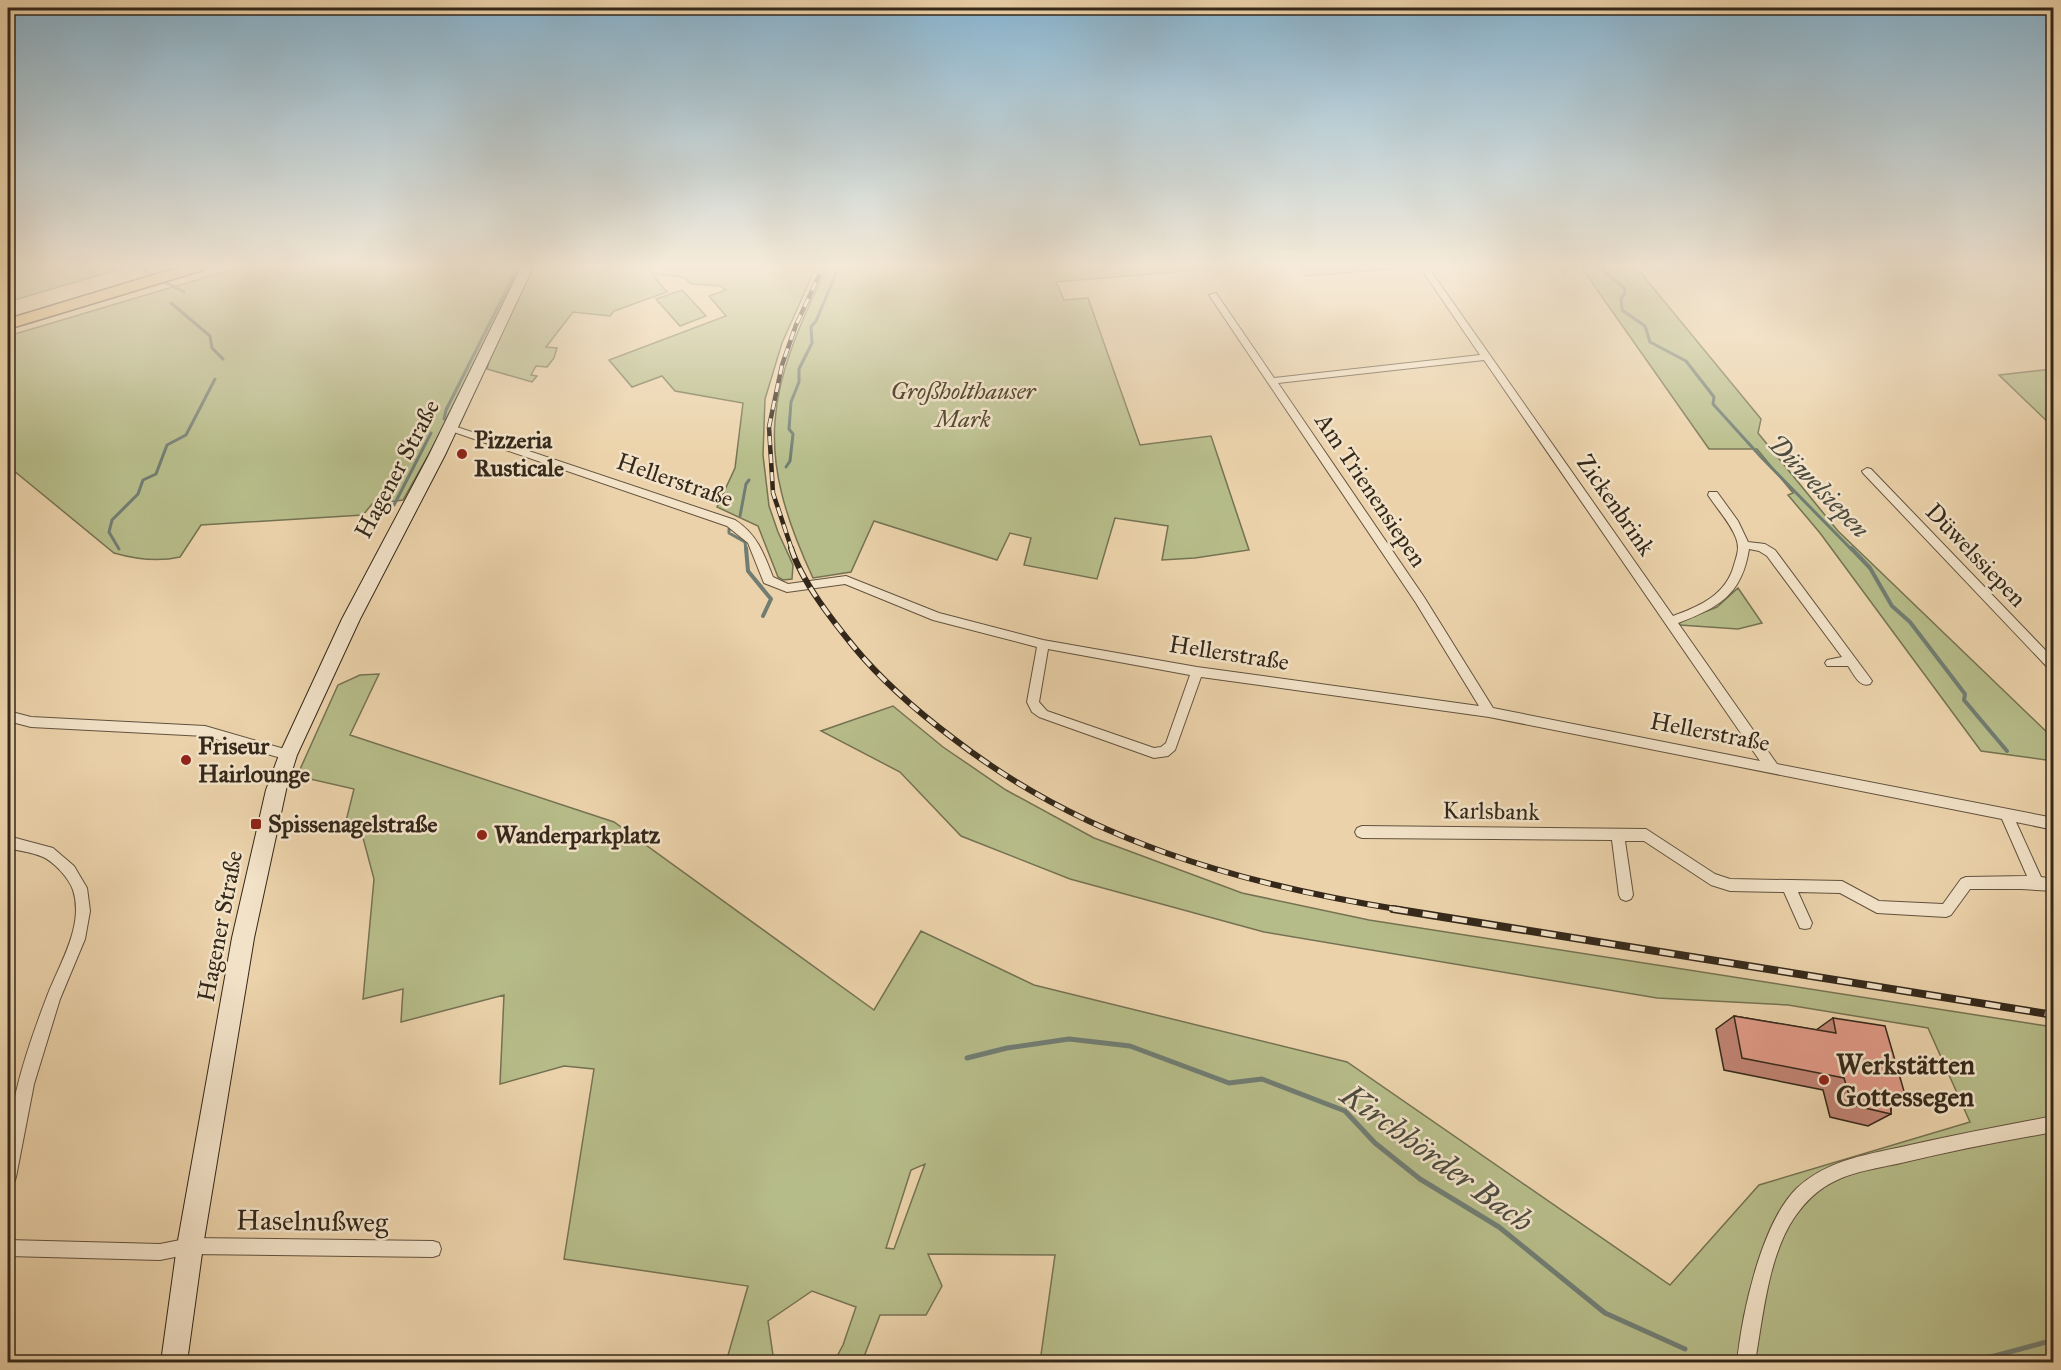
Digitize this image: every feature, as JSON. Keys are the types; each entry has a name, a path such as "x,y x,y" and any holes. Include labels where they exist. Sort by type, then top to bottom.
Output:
{"main road":[{"name":"Hagener Straße","path":"174,1362 190,1246 243,938 267,821 288,755 351,619 451,428 497,331"}],"street":[{"name":"Am Trienensiepen","path":"1237,331 1420,600 1489,712"},
{"name":"Zickenbrink","path":"1468,331 1772,767"},
{"path":"1271,381 1486,357"},
{"name":"Hellerstraße","path":"451,428 731,522 746,531 754,541 768,580 779,585 795,587 846,580 937,617 1043,644 1197,672 1489,712 2054,824"},
{"name":"Düwelssiepen","path":"1867,471 2054,667"},
{"path":"1671,621 1701,610 1727,593 1739,575 1745,545 1732,521 1713,495"},
{"path":"1745,545 1761,547 1772,553 1866,681"},
{"path":"1043,644 1033,702 1036,709 1043,714 1154,753 1164,752 1171,746 1197,672"},
{"path":"1831,663 1851,661"},
{"path":"8,716 31,722 205,732 288,755"},
{"path":"2006,814 2036,882"},
{"name":"Karlsbank","path":"1362,832 1646,835 1711,879 1730,885 1842,887 1877,907 1946,911 1966,883 2036,882 2054,885"},
{"path":"1618,835 1626,895"},
{"path":"8,842 48,852 69,870 80,888 83,911 78,939 53,999 26,1084 8,1177"},
{"path":"1788,886 1805,923"},
{"path":"1746,1362 1769,1254 1789,1210 1810,1187 1828,1175 1851,1166 1989,1135 2054,1124"},
{"name":"Haselnußweg","path":"8,1248 160,1252 190,1246 434,1249"}],"green space":[{"path":"25,331 490,331 452,413 403,500 372,504 363,515 201,525 180,557 172,559 147,559 114,553 8,466 8,336"},
{"path":"497,331 558,331 546,347 557,348 554,358 547,367 536,366 531,375 537,376 532,382 487,369"},
{"path":"686,331 787,331 765,399 763,455 769,506 793,565 792,579 783,580 778,577 758,526 717,507 735,468 743,403 675,391 662,376 632,387 609,360"},
{"name":"Großholthauser Mark","path":"799,331 1100,331 1140,445 1211,436 1249,550 1162,560 1168,526 1115,518 1097,579 1024,565 1031,538 1010,533 997,560 874,521 851,572 813,578 794,533 781,492 775,456 775,421 780,386"},
{"path":"1626,331 1689,331 1761,419 1758,433 1838,531 2053,738 2053,761 1981,751 1820,533 1788,495 1793,493 1757,449 1709,449"},
{"path":"2054,369 2053,427 1999,375"},
{"path":"1738,588 1762,623 1738,629 1680,625 1679,622 1717,607"},
{"path":"379,674 350,735 614,822 874,1010 921,931 1034,985 1347,1062 1670,1285 1759,1185 1970,1122 1928,1028 1788,1005 1657,998 1264,932 1070,879 961,836 900,772 821,731 893,706 943,747 1006,790 1094,838 1242,893 1369,920 2053,1027 2053,1362 1040,1362 1055,1255 928,1254 942,1286 926,1315 880,1315 862,1362 834,1362 843,1345 856,1307 812,1291 768,1321 774,1362 726,1362 748,1286 564,1259 594,1069 564,1066 500,1084 504,995 401,1022 403,989 363,999 374,879 358,819 346,821 354,789 297,776 338,685 360,675","holes":["925,1164 894,1249 886,1248 911,1170"]}],"building":[{"path":"1734,1016 1836,1033 1833,1018 1885,1026 1906,1098 1890,1095 1891,1114 1852,1105 1844,1078 1742,1058"}],"waterway":[{"path":"204,331 210,336 212,348 223,359"},
{"path":"444,419 446,410 486,331"},
{"path":"786,467 790,461 793,434 789,429 791,402 799,382 799,369 812,343 811,331"},
{"name":"Düwelsiepen","path":"1647,331 1650,342 1686,361 1714,397 1713,404 1852,550"},
{"path":"119,549 109,532 112,520 138,494 143,480 156,474 167,445 186,435 215,379"},
{"path":"394,505 431,433"},
{"path":"740,516 746,484 749,480"},
{"path":"729,529 729,533 745,542 746,550"},
{"path":"746,548 748,571 771,599 763,616"},
{"name":"Düwelsiepen","path":"1851,548 1870,568 1892,606 1910,622 1965,694 1964,700 2007,751"},
{"name":"Kirchhörder Bach","path":"967,1058 1007,1048 1069,1039 1130,1046 1229,1083 1262,1079 1345,1111 1375,1143 1420,1179 1499,1227 1605,1313 1685,1349"},
{"name":"Kirchhörder Bach","path":"1972,1362 2054,1340"}],"railway":[{"path":"792,550 773,493 769,427 782,365 794,331"},
{"path":"791,548 802,574 818,600 854,647 877,672 927,718 1004,775 1057,805 1111,831 1166,853 1282,887 1402,910"},
{"path":"1393,909 2054,1015"}],"place":[{"name":"Pizzeria Rusticale","path":"462,454"},
{"name":"Friseur Hairlounge","path":"186,760"},
{"name":"Spissenagelstraße","path":"256,824"},
{"name":"Wanderparkplatz","path":"482,835"},
{"name":"Werkstätten Gottessegen","path":"1824,1080"}]}
